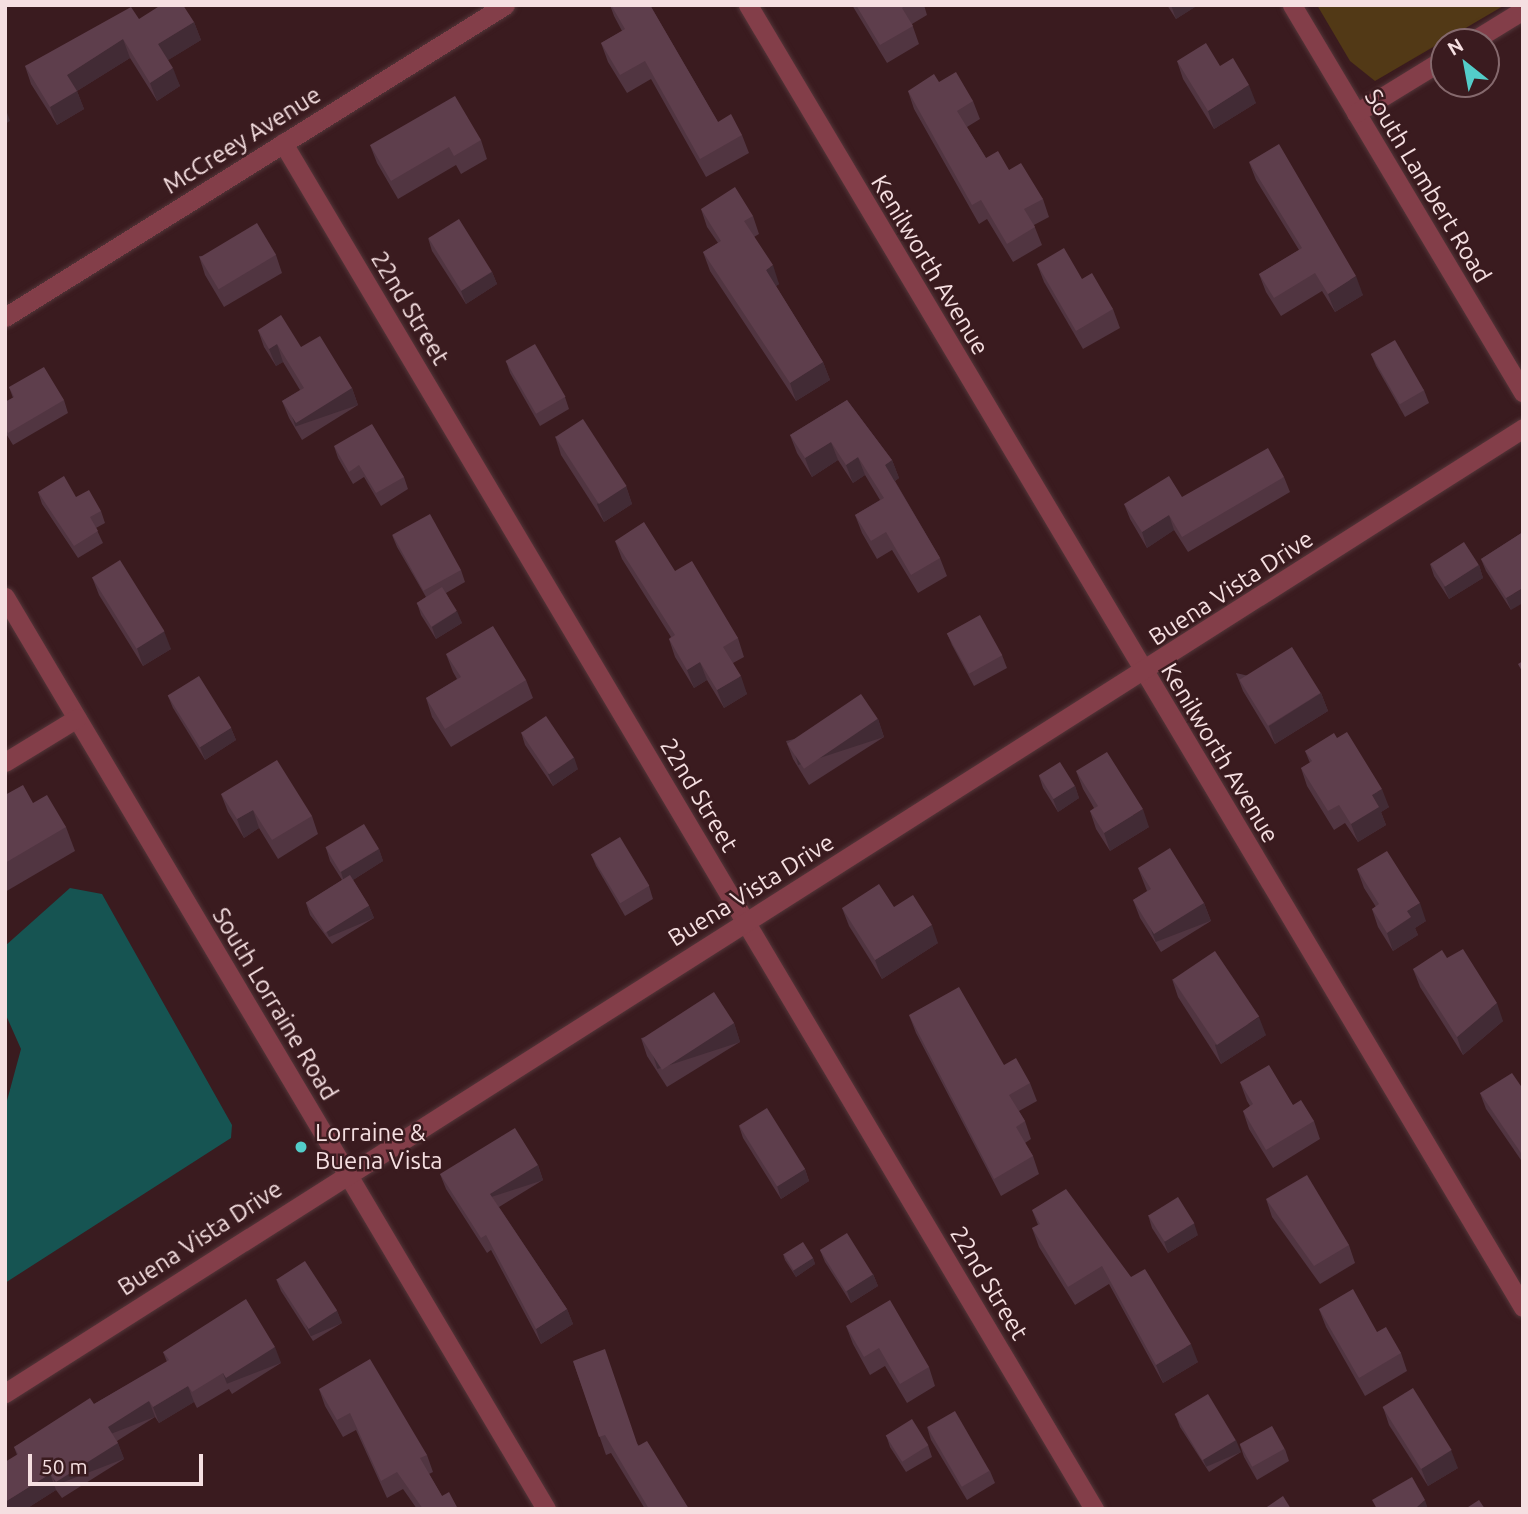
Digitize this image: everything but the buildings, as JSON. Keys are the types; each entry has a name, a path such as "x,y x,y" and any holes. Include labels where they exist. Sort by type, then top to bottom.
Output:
{"street":[{"name":"McCreey Avenue","path":"5,317 505,5"},
{"name":"Kenilworth Avenue","path":"748,5 1523,1307"},
{"name":"South Lambert Road","path":"1292,5 1523,391"},
{"path":"1494,28 1523,10"},
{"path":"1356,113 1430,68"},
{"name":"22nd Street","path":"283,144 1094,1509"},
{"name":"Buena Vista Drive","path":"5,1393 346,1172 1144,674 1523,428"},
{"name":"South Lorraine Road","path":"5,597 545,1509"},
{"path":"5,762 77,718"}],"shaded area":[{"path":"1317,5 1505,5 1466,28 1430,28 1430,49 1375,81 1350,61"}],"water":[{"path":"70,888 102,894 232,1125 231,1138 5,1283 5,1108 21,1049 5,1013 5,946"}],"place":[{"name":"Lorraine & Buena Vista","path":"301,1147"}]}
